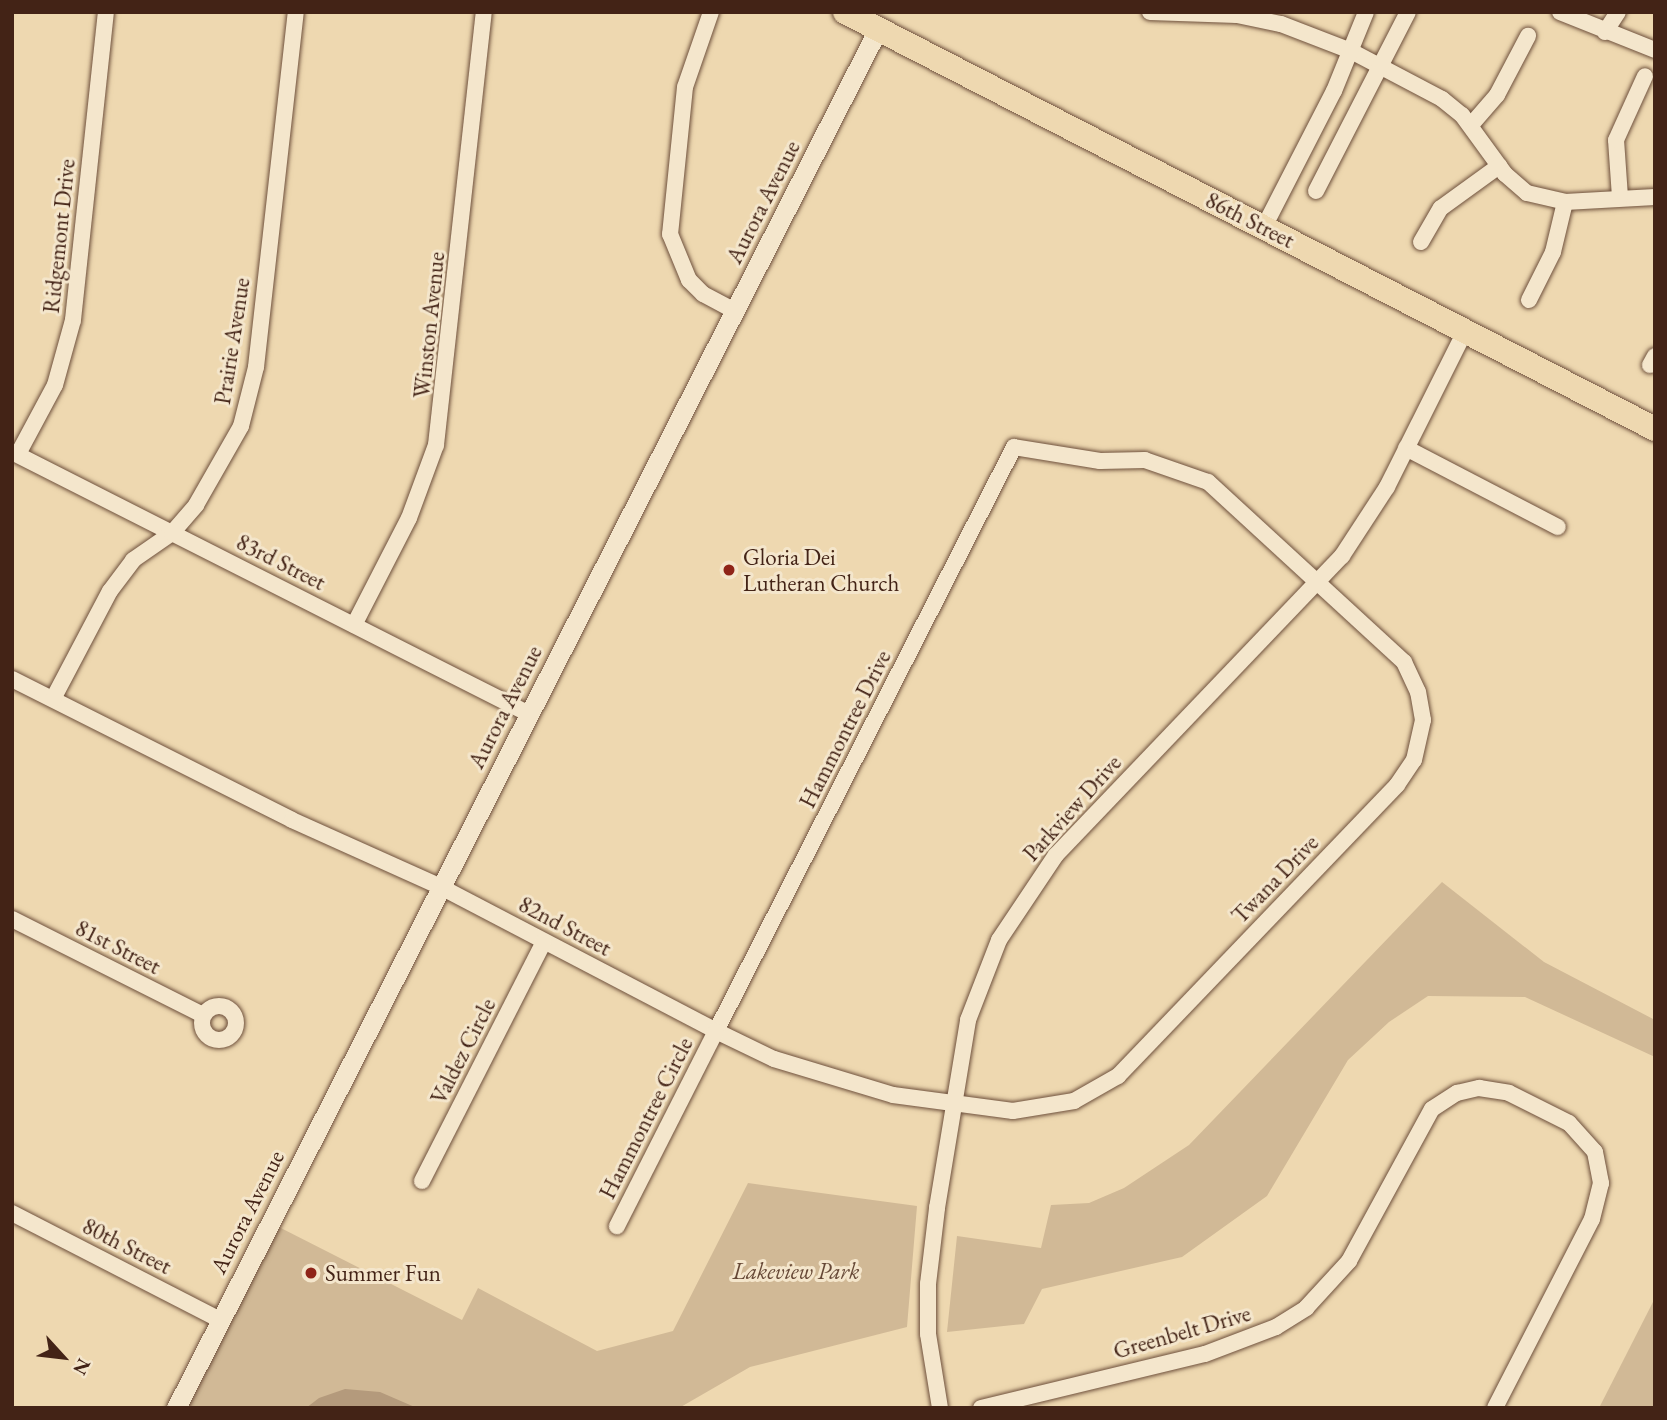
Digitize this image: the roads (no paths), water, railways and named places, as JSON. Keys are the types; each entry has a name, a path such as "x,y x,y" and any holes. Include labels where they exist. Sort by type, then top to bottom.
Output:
{"main road":[{"name":"86th Street","path":"845,12 1655,429"}],"street":[{"name":"Ridgemont Drive","path":"15,453 55,385 73,320 106,12"},
{"name":"Prairie Avenue","path":"53,699 110,591 134,560 172,533 214,481 250,397 296,12"},
{"name":"Winston Avenue","path":"354,625 409,517 436,445 484,12"},
{"path":"711,12 685,87 670,234 689,280 703,294 735,311"},
{"path":"1150,12 1237,15 1281,24 1351,51 1441,99 1471,125 1499,166 1527,193 1565,202 1655,197"},
{"path":"1264,228 1351,51 1366,12"},
{"path":"1316,191 1408,12"},
{"path":"1560,12 1655,50"},
{"path":"1605,32 1618,12"},
{"name":"Aurora Avenue","path":"176,1408 878,29"},
{"path":"1471,125 1497,95 1528,36"},
{"path":"1620,197 1616,140 1644,76"},
{"path":"1421,242 1441,208 1499,166"},
{"path":"1529,300 1556,243 1565,202"},
{"name":"Parkview Drive","path":"940,1408 928,1334 928,1284 953,1102 968,1020 981,979 1020,902 1056,855 1319,582 1367,523 1465,331"},
{"name":"Hammontree Drive","path":"716,1031 1014,447 1100,461 1145,460 1193,474 1236,502 1319,582"},
{"path":"1406,448 1558,527"},
{"name":"83rd Street","path":"15,453 529,714"},
{"name":"Twana Drive","path":"1118,1076 1397,785 1414,760 1420,740 1418,692 1404,662 1319,582"},
{"name":"82nd Street","path":"12,679 292,820 441,887 716,1031 833,1081 894,1095 1013,1111 1041,1109 1074,1101 1118,1076"},
{"name":"81st Street","path":"12,919 203,1015"},
{"name":"Valdez Circle","path":"422,1181 544,942"},
{"name":"Hammontree Circle","path":"617,1226 716,1031"},
{"name":"Greenbelt Drive","path":"981,1408 1205,1354 1276,1327 1306,1308 1349,1261 1418,1129 1445,1099 1479,1088 1509,1093 1569,1123 1595,1153 1601,1183 1592,1219 1495,1408"},
{"name":"80th Street","path":"12,1213 220,1320"}],"place":[{"name":"Gloria Dei Lutheran Church","path":"729,570"},
{"name":"Summer Fun","path":"311,1273"}],"park label":[{"name":"Lakeview Park","path":"796,1271"}]}
